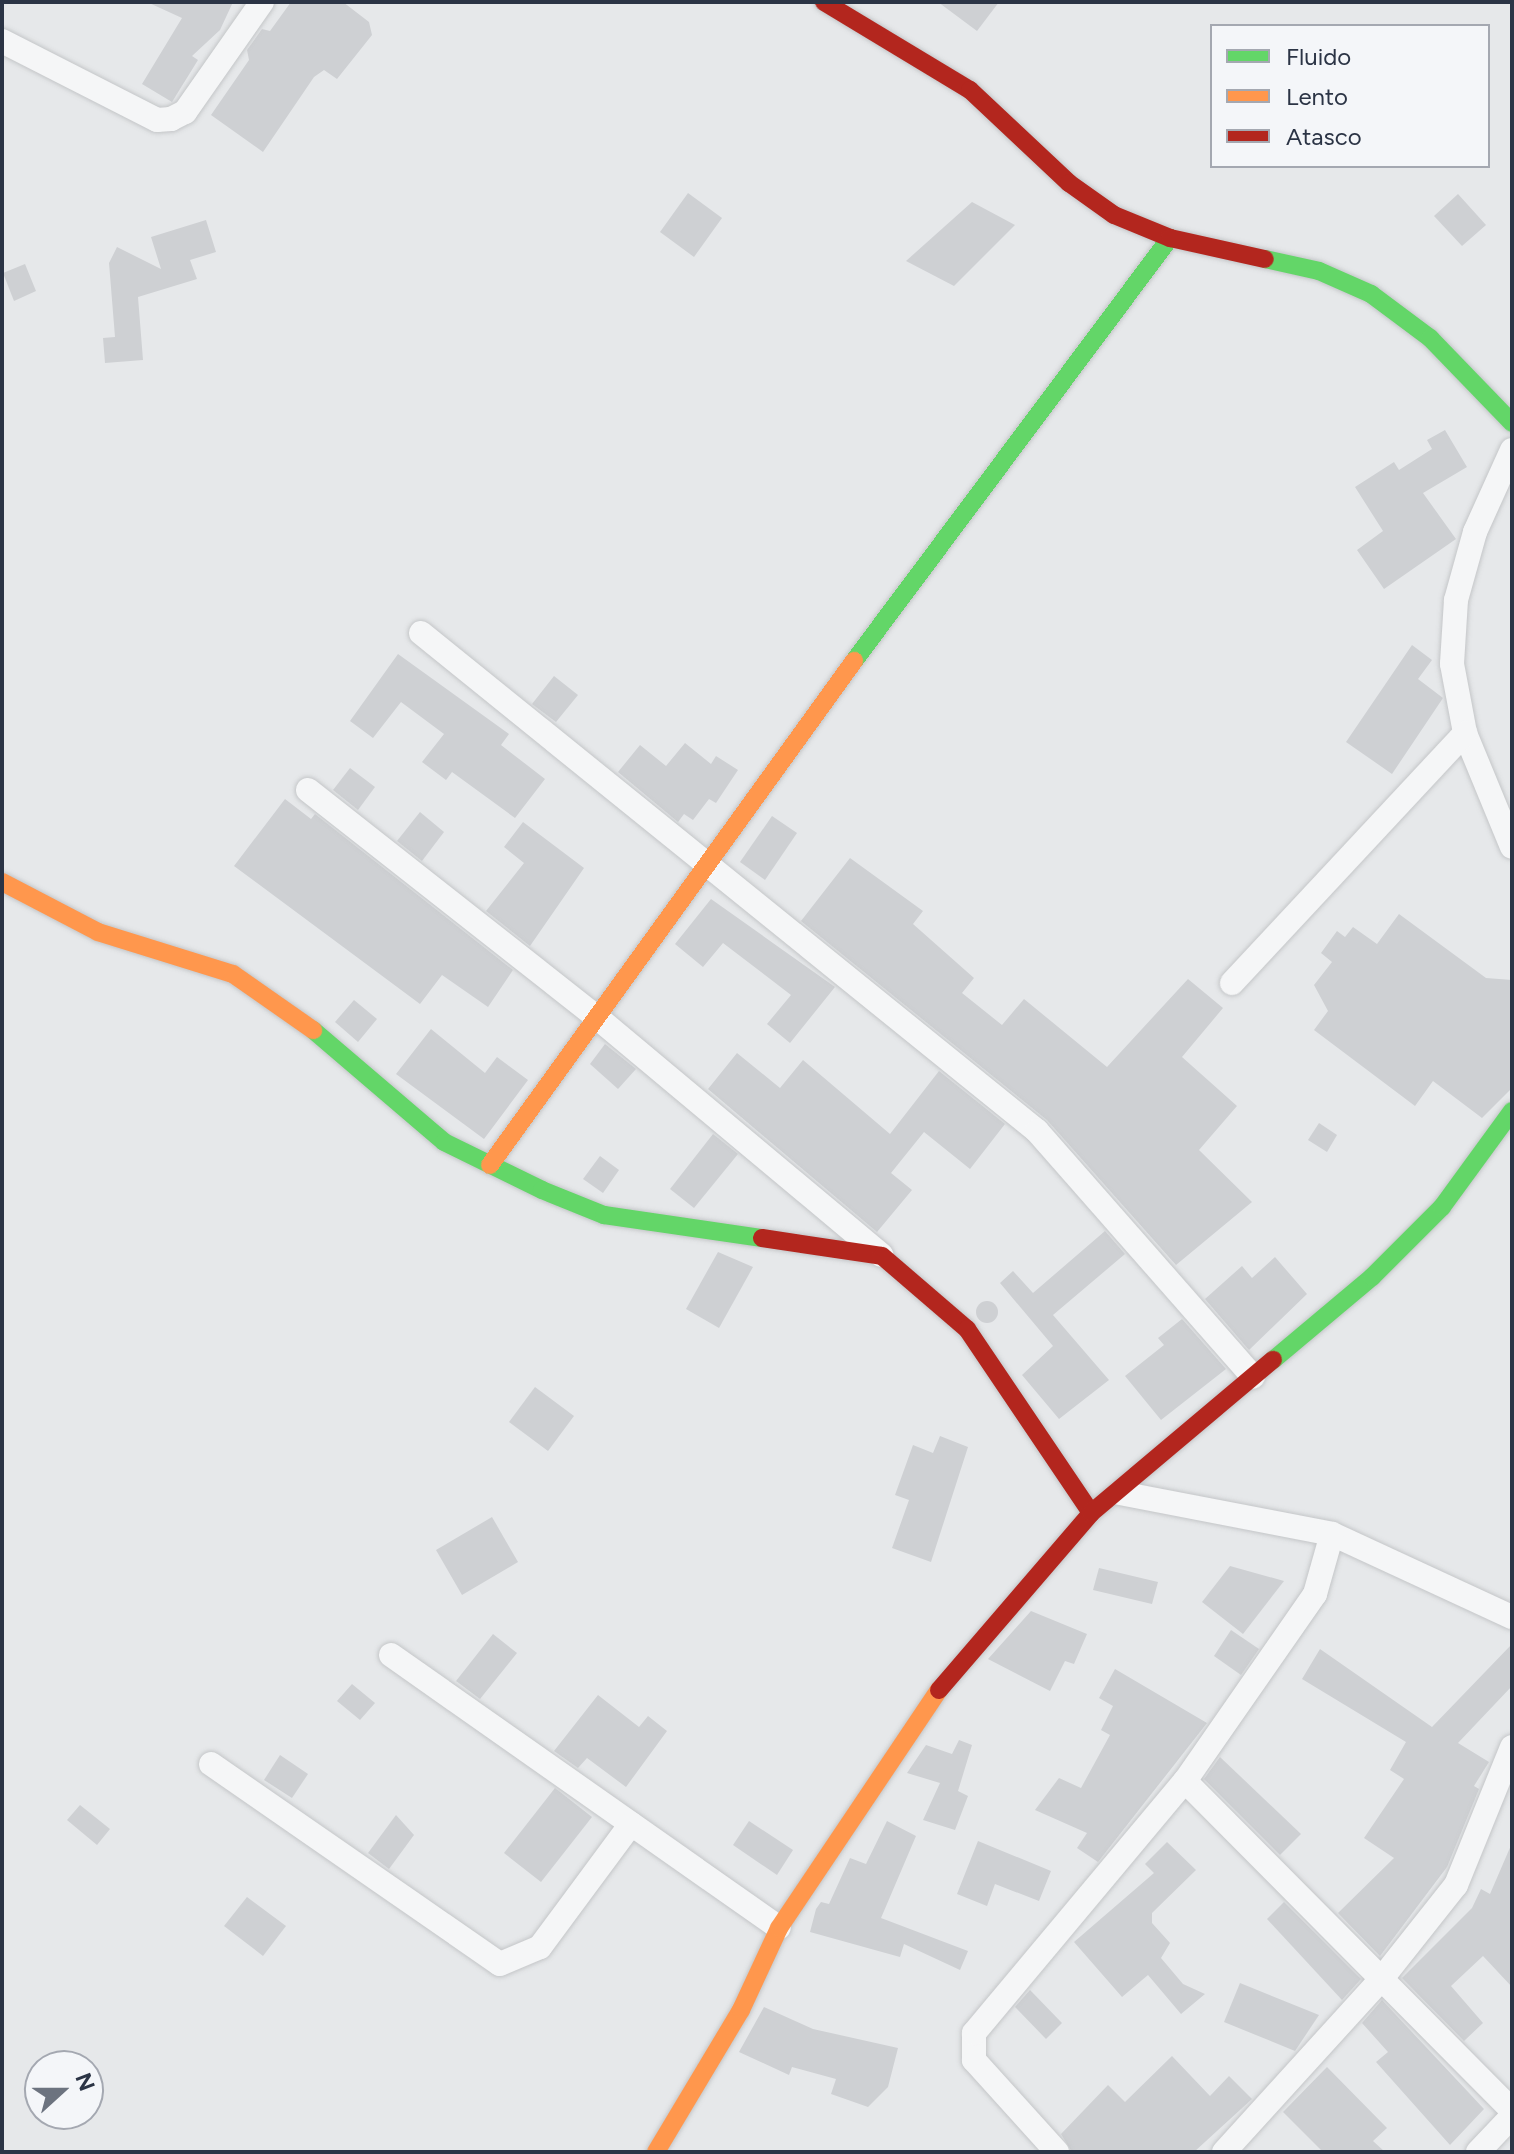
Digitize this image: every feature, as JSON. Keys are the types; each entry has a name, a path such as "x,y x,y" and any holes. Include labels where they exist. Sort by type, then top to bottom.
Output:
{"street":[{"path":"2,41 157,120 171,119 185,112 262,2"},
{"path":"824,2 970,90 1069,183 1114,215 1170,238 1319,271 1371,294 1430,338 1512,423"},
{"path":"490,1165 599,1019 706,858 1170,238"},
{"path":"1512,450 1475,532 1456,600 1452,664 1465,733 1512,847"},
{"path":"421,633 706,858 1037,1131 1253,1377"},
{"path":"1232,983 1465,733"},
{"path":"308,790 599,1019 967,1329 1091,1513"},
{"path":"2,882 98,932 233,974 267,994 444,1142 604,1215 882,1256"},
{"path":"656,2152 741,2010 779,1928 955,1666 1091,1513 1120,1493 1372,1277 1442,1207 1512,1111"},
{"path":"1120,1493 1332,1534 1512,1617"},
{"path":"1057,2152 974,2060 974,2033 1185,1781 1315,1594 1332,1534"},
{"path":"391,1655 779,1928"},
{"path":"1224,2152 1383,1977 1456,1885 1512,1747"},
{"path":"211,1764 500,1964 540,1947 631,1824"},
{"path":"1185,1781 1383,1977 1512,2113 1478,2152"}],"building":[{"path":"147,2 233,2 220,30 192,56 198,60 172,102 142,84 182,18"},
{"path":"291,2 343,2 369,22 372,35 337,79 324,70 314,77 263,152 211,115 249,60 247,50 262,29 270,31"},
{"path":"938,2 999,2 977,31"},
{"path":"688,193 722,218 694,257 660,232"},
{"path":"1458,194 1486,225 1462,246 1434,216"},
{"path":"972,202 1015,225 954,286 906,261"},
{"path":"206,220 216,252 190,260 197,279 138,297 143,360 105,363 103,338 115,337 109,263 117,247 161,269 151,237"},
{"path":"25,264 36,291 14,301 3,273"},
{"path":"1445,430 1467,467 1423,493 1456,539 1384,589 1357,550 1383,531 1355,487 1394,462 1399,470 1432,449 1427,440"},
{"path":"1412,645 1432,660 1418,679 1443,698 1392,774 1346,742"},
{"path":"398,654 509,734 501,745 545,779 515,818 452,772 446,780 422,762 444,734 401,702 373,738 350,721"},
{"path":"554,676 578,695 556,722 532,704"},
{"path":"685,743 711,764 716,756 738,770 716,803 709,799 693,820 684,814 678,822 618,772 640,745 666,766"},
{"path":"350,768 375,787 358,810 333,790"},
{"path":"285,799 311,819 315,814 513,970 488,1007 442,975 420,1004 234,866"},
{"path":"420,812 444,832 422,861 397,841"},
{"path":"772,816 797,833 765,880 740,862"},
{"path":"523,822 584,868 530,946 486,911 524,863 504,847"},
{"path":"850,858 923,911 913,924 974,978 962,993 1002,1025 1024,999 1107,1067 1188,979 1223,1008 1182,1057 1237,1106 1199,1150 1252,1202 1176,1265 1047,1120 801,921"},
{"path":"711,899 835,987 790,1043 767,1024 791,995 723,943 703,967 675,944"},
{"path":"1399,914 1486,978 1512,980 1512,1088 1482,1118 1433,1081 1415,1106 1314,1030 1328,1011 1314,985 1332,962 1321,953 1337,931 1345,937 1353,927 1377,944"},
{"path":"354,1000 377,1019 358,1042 335,1022"},
{"path":"431,1029 485,1073 497,1057 528,1080 484,1139 396,1074"},
{"path":"605,1044 636,1069 618,1089 590,1064"},
{"path":"737,1053 780,1088 803,1060 890,1134 939,1071 1005,1124 970,1169 924,1132 891,1173 912,1190 877,1232 708,1089"},
{"path":"1319,1123 1337,1135 1327,1152 1308,1140"},
{"path":"713,1134 738,1154 694,1208 670,1189"},
{"path":"600,1156 619,1170 603,1193 583,1179"},
{"path":"1105,1231 1125,1254 1053,1315 1109,1380 1059,1419 1022,1375 1053,1346 1000,1283 1013,1271 1033,1293"},
{"path":"718,1252 753,1267 719,1328 686,1309"},
{"path":"1275,1257 1307,1294 1249,1350 1205,1299 1242,1266 1252,1278"},
{"path":"987,1301 995,1304 998,1312 995,1320 987,1323 979,1320 976,1312 979,1304"},
{"path":"1182,1319 1226,1369 1161,1420 1125,1376 1164,1345 1158,1338"},
{"path":"535,1387 574,1416 548,1451 509,1422"},
{"path":"940,1436 968,1447 931,1562 892,1548 909,1500 895,1495 913,1445 933,1453"},
{"path":"492,1517 518,1562 462,1595 436,1550"},
{"path":"1230,1566 1284,1581 1243,1634 1202,1602"},
{"path":"1099,1568 1158,1582 1152,1604 1093,1590"},
{"path":"1031,1611 1087,1634 1074,1664 1065,1661 1050,1691 988,1659"},
{"path":"1231,1630 1259,1649 1241,1675 1214,1656"},
{"path":"493,1634 517,1653 480,1699 456,1681"},
{"path":"1512,1644 1512,1686 1458,1743 1489,1762 1474,1786 1479,1789 1447,1867 1380,1956 1338,1913 1394,1858 1364,1838 1404,1779 1390,1770 1406,1742 1302,1679 1320,1649 1432,1727"},
{"path":"1115,1669 1207,1723 1098,1862 1077,1848 1087,1833 1035,1810 1059,1778 1081,1788 1110,1735 1101,1730 1113,1706 1099,1698"},
{"path":"352,1684 375,1703 360,1720 337,1701"},
{"path":"598,1695 639,1727 648,1716 667,1731 626,1787 587,1758 578,1768 554,1751"},
{"path":"959,1740 972,1745 958,1791 968,1796 955,1830 923,1820 940,1783 907,1773 926,1745 952,1754"},
{"path":"280,1755 308,1774 292,1798 264,1780"},
{"path":"1220,1757 1301,1834 1280,1855 1204,1779"},
{"path":"555,1788 592,1817 541,1882 504,1853"},
{"path":"80,1805 110,1829 97,1845 67,1820"},
{"path":"396,1815 414,1835 389,1869 368,1853"},
{"path":"749,1821 793,1850 777,1875 733,1845"},
{"path":"887,1821 916,1836 881,1918 968,1951 960,1970 904,1944 900,1957 810,1932 816,1909 821,1902 829,1904 850,1858 866,1864"},
{"path":"978,1841 1051,1871 1039,1901 995,1884 987,1906 957,1894"},
{"path":"1167,1842 1196,1870 1152,1913 1152,1923 1170,1943 1161,1958 1183,1984 1205,1994 1181,2014 1148,1975 1122,1997 1074,1942 1154,1873 1145,1864"},
{"path":"1512,1843 1512,1987 1483,1956 1451,1986 1483,2023 1464,2041 1402,1978 1472,1908 1481,1889 1490,1894"},
{"path":"247,1897 286,1926 263,1956 224,1926"},
{"path":"1284,1902 1361,1979 1342,2000 1267,1919"},
{"path":"1240,1983 1319,2015 1295,2051 1224,2022"},
{"path":"1030,1990 1062,2023 1046,2039 1015,2007"},
{"path":"1382,2000 1484,2109 1450,2145 1376,2062 1388,2052 1362,2023"},
{"path":"764,2007 813,2029 898,2048 888,2087 868,2107 831,2094 836,2079 792,2067 789,2075 739,2052"},
{"path":"1172,2056 1210,2096 1229,2076 1252,2099 1194,2152 1072,2152 1061,2134 1108,2085 1125,2102"},
{"path":"1327,2067 1387,2128 1373,2141 1385,2152 1323,2152 1283,2112"}],"traffic: fast":[{"path":"854,661 1170,238"},
{"path":"1265,259 1319,271 1371,294 1430,338 1512,423"},
{"path":"313,1030 444,1142 542,1190 604,1215 762,1238"},
{"path":"1273,1360 1372,1277 1442,1207 1512,1111"}],"traffic: slow":[{"path":"490,1165 854,661"},
{"path":"2,882 98,932 233,974 313,1030"},
{"path":"656,2152 741,2010 779,1928 939,1690"}],"traffic: jam":[{"path":"824,2 970,90 1069,183 1114,215 1170,238 1265,259"},
{"path":"762,1238 882,1256 967,1329 1091,1513"},
{"path":"939,1690 1091,1513 1273,1360"}]}
